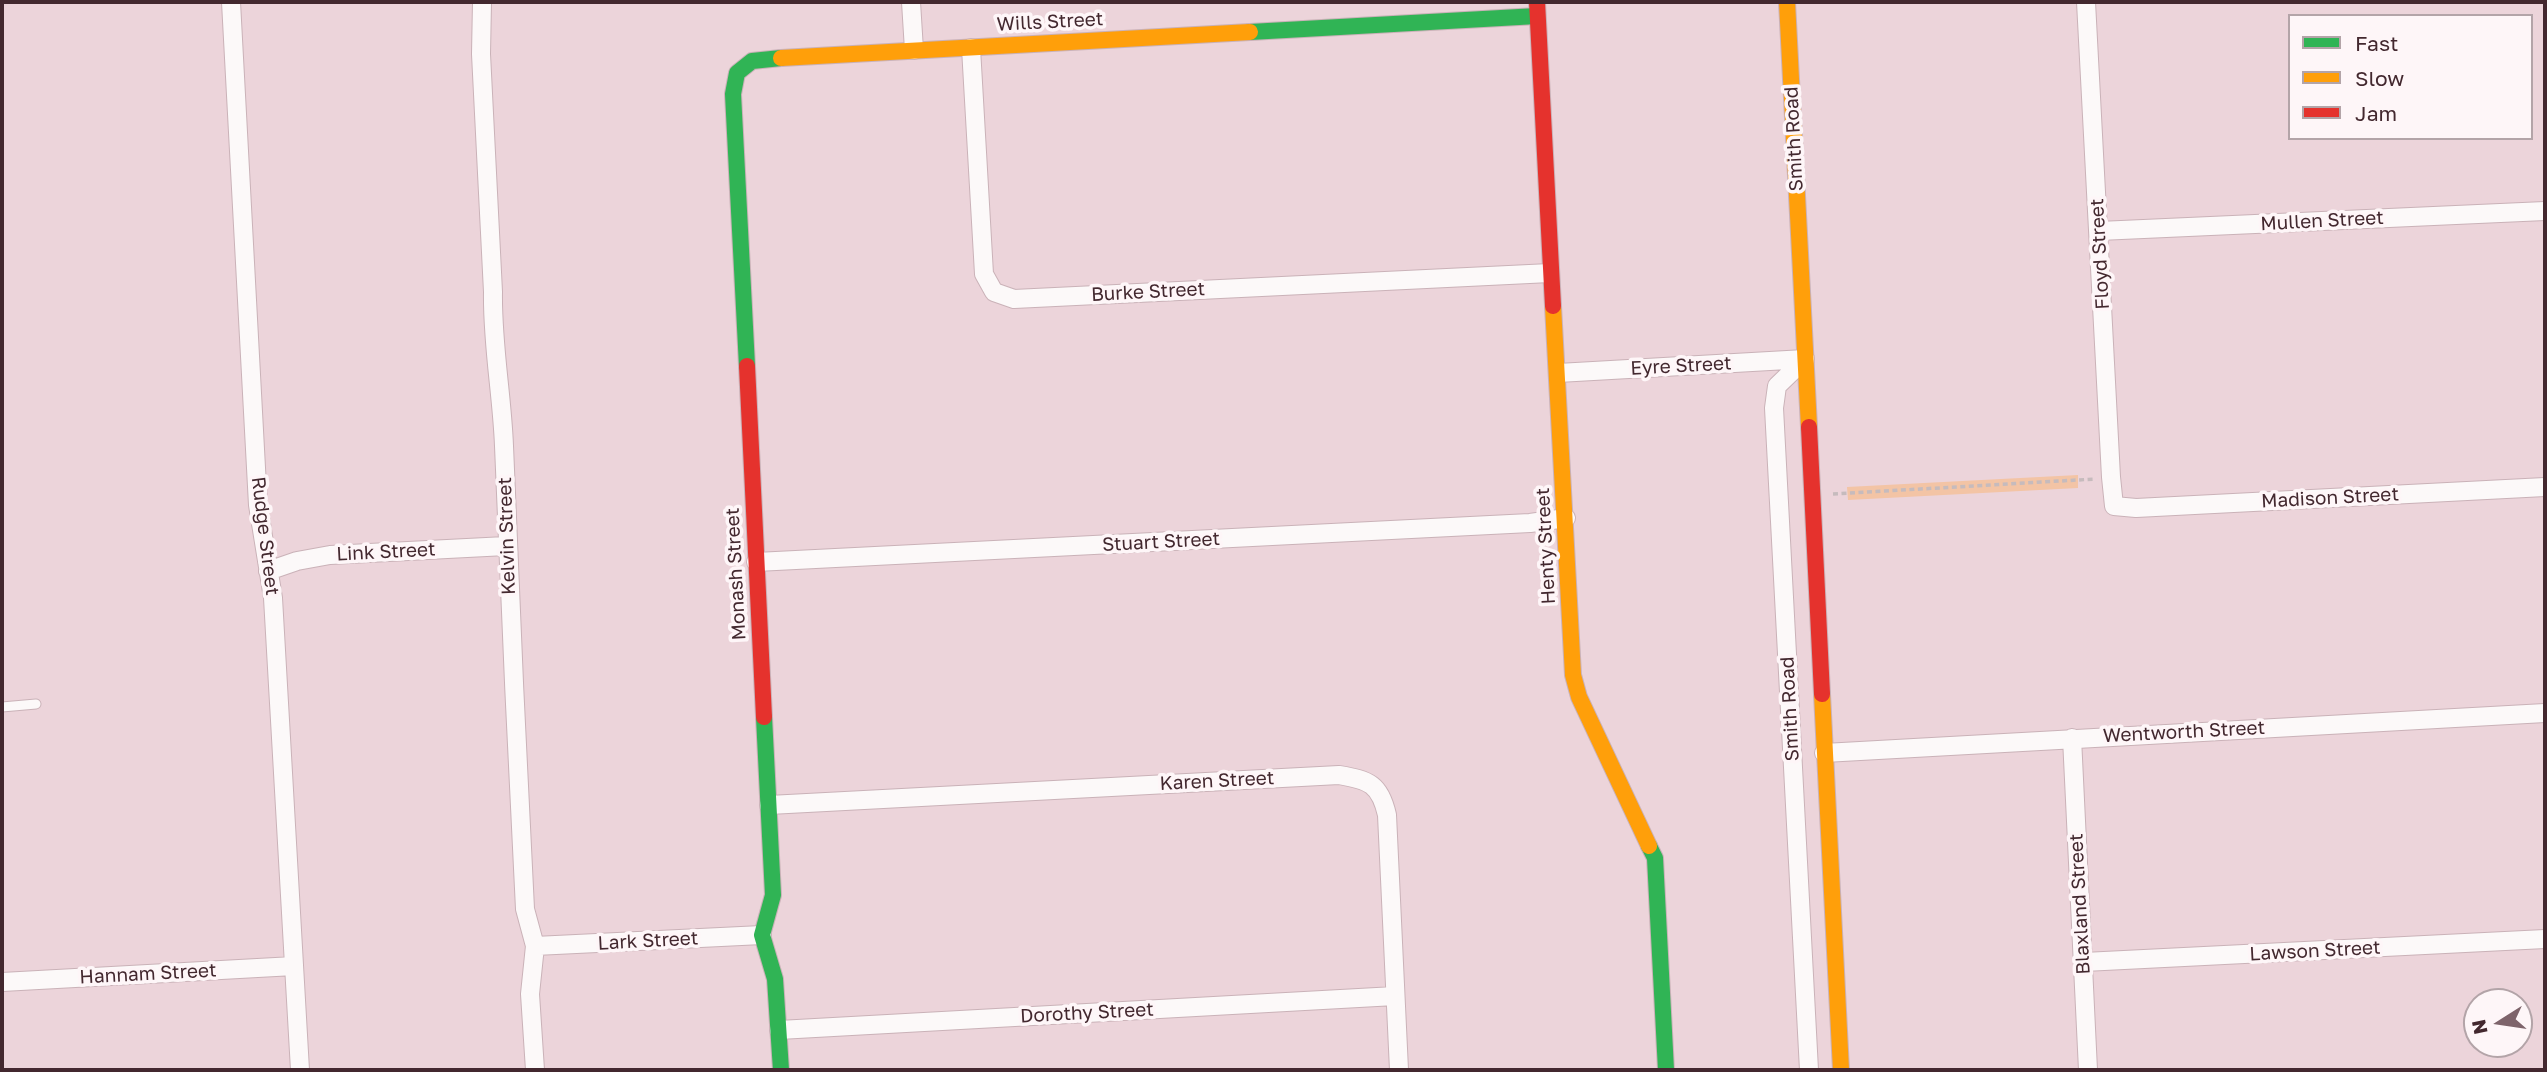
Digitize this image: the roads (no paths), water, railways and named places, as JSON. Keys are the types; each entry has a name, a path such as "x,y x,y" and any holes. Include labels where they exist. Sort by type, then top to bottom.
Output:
{"street":[{"name":"Rudge Street","path":"230,2 258,505 273,598 300,1070"},
{"name":"Kelvin Street","path":"482,2 481,54 492,324 502,418 525,909 534,946 530,994 536,1070"},
{"path":"911,2 914,50"},
{"name":"Smith Road","path":"1787,2 1841,1070"},
{"name":"Floyd Street","path":"2086,2 2114,506"},
{"name":"Wills Street","path":"737,73 752,61 1537,9"},
{"name":"Henty Street","path":"1537,9 1573,675 1579,698 1655,858 1666,1070"},
{"name":"Burke Street","path":"971,48 984,274 994,292 1014,299 1550,273"},
{"name":"Monash Street","path":"737,73 733,94 773,895 762,935"},
{"name":"Mullen Street","path":"2099,231 2545,211"},
{"name":"Smith Road","path":"1805,359 1777,386 1774,408 1809,1070"},
{"name":"Eyre Street","path":"1558,373 1805,359"},
{"name":"Madison Street","path":"2114,506 2136,508 2545,487"},
{"name":"Stuart Street","path":"756,562 1530,523 1566,518"},
{"name":"Link Street","path":"268,571 297,561 330,555 506,546"},
{"name":"Wentworth Street","path":"1824,753 2545,713"},
{"name":"Blaxland Street","path":"2072,738 2088,1070"},
{"name":"Karen Street","path":"769,805 1339,775 1367,780 1383,797 1387,815 1399,1070"},
{"path":"762,935 775,979 781,1070"},
{"name":"Lark Street","path":"534,946 762,935"},
{"name":"Lawson Street","path":"2084,962 2545,939"},
{"name":"Hannam Street","path":"2,982 294,966"},
{"name":"Dorothy Street","path":"779,1030 1395,996"}],"lane":[{"path":"2,706 36,704"}]}
